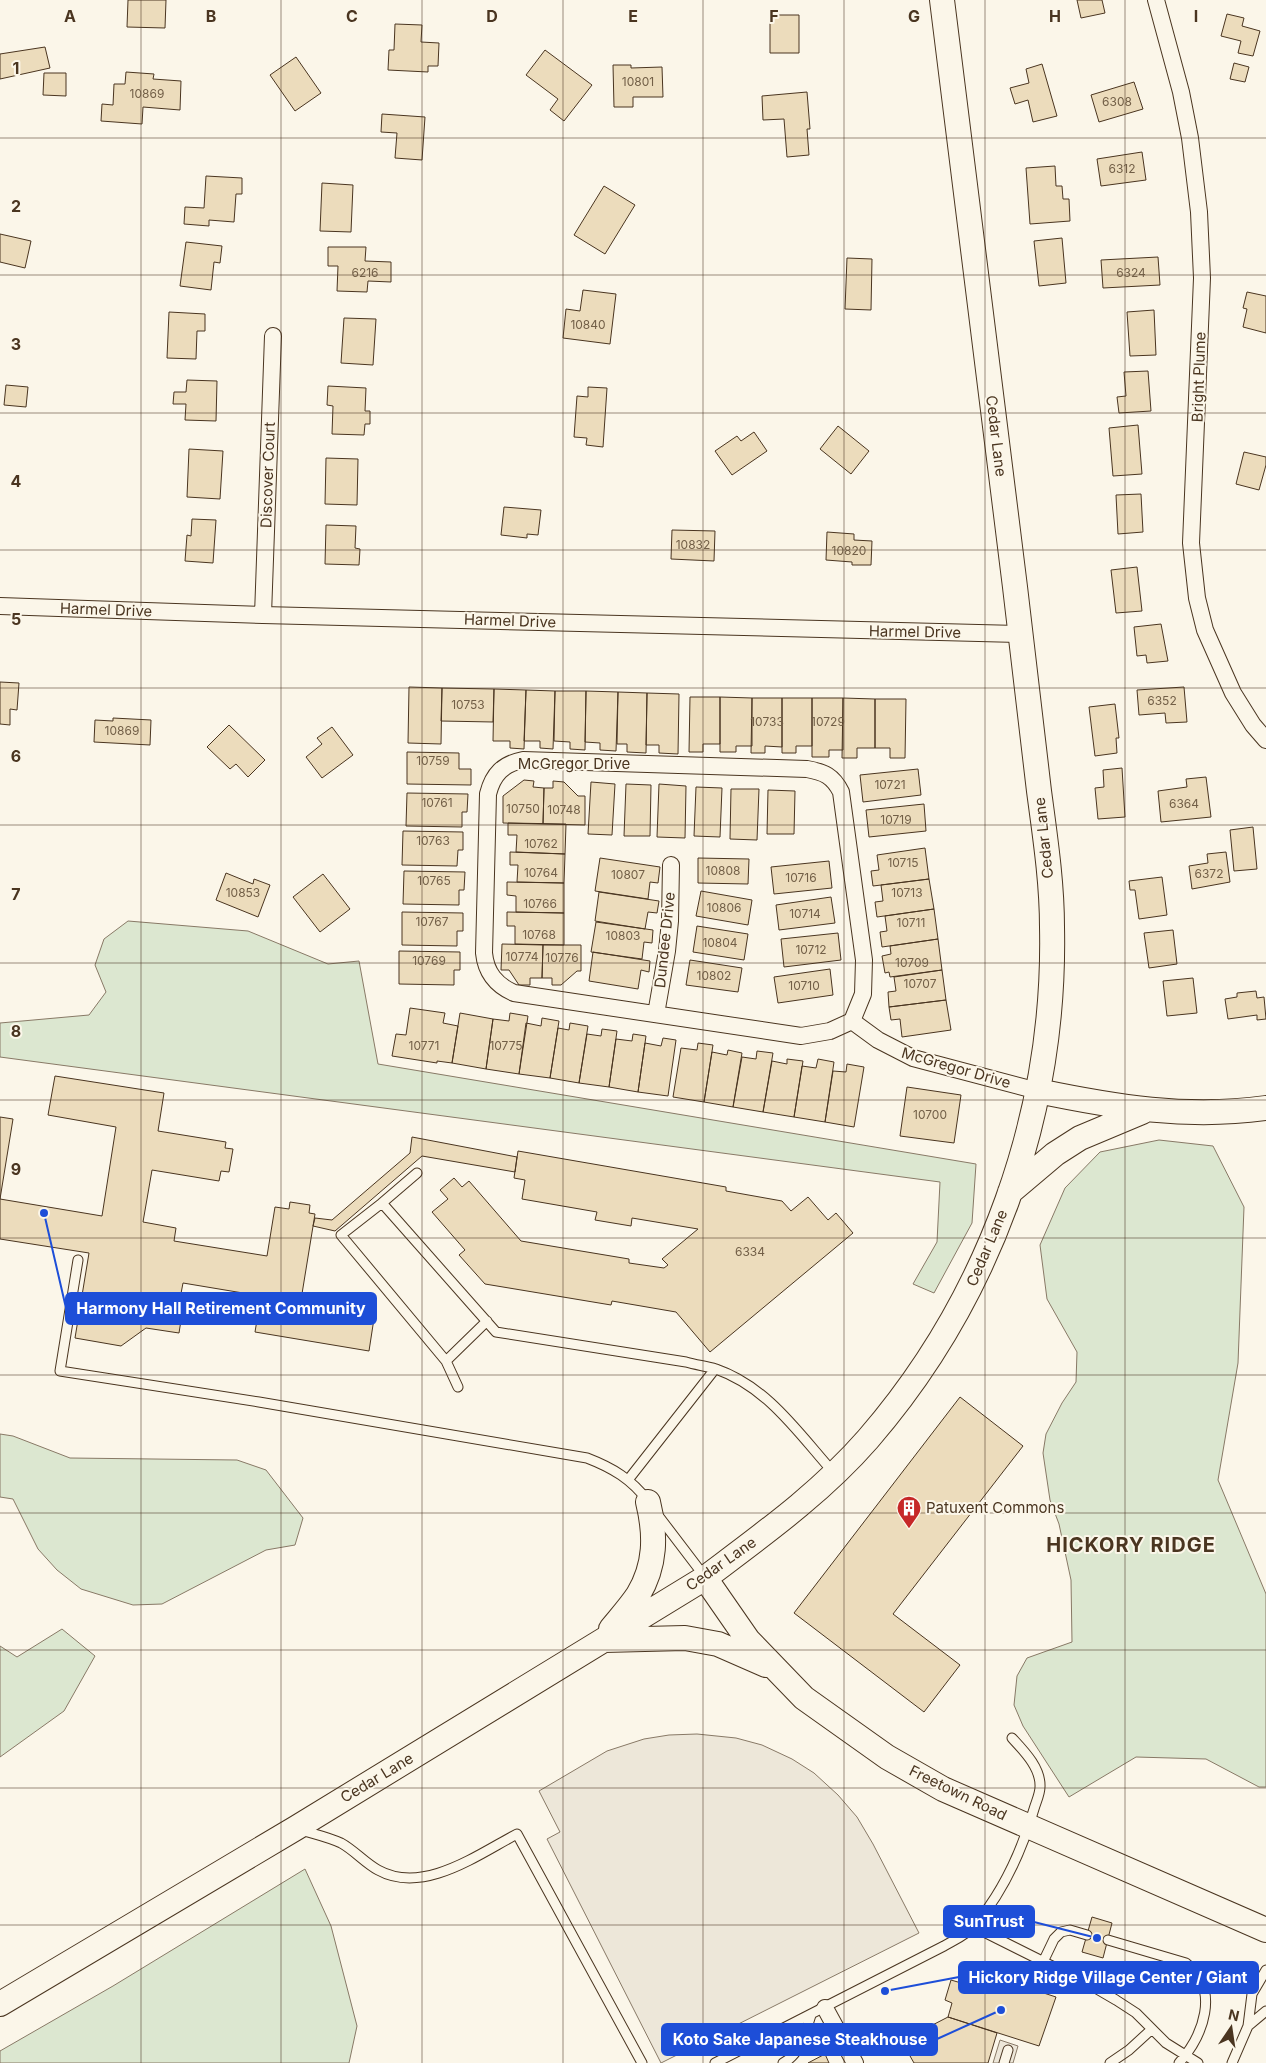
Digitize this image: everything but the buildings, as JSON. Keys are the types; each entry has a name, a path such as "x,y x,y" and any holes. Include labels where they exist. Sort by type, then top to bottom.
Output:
{"main road":[{"name":"Cedar Lane","path":"0,2004 296,1828 705,1578 794,1511 866,1441 903,1395 941,1339 975,1278 998,1228 1028,1137 1038,1091 1050,1014 1052,926 1043,821 1021,634 942,0"},
{"path":"1038,1091 1146,1111 1247,1110 1266,1108"},
{"path":"1010,1192 1055,1154 1080,1138 1146,1111"},
{"path":"603,1640 638,1596 647,1576 654,1545 654,1525 648,1502"},
{"name":"Freetown Road","path":"705,1578 748,1640 804,1698 887,1757 943,1789 1174,1888 1266,1930"},
{"path":"603,1640 684,1638 718,1644 776,1669"}],"street":[{"name":"Bright Plume","path":"1156,0 1182,92 1199,212 1202,278 1191,543 1196,590 1205,630 1218,662 1241,706 1253,725 1266,740"},
{"name":"Discover Court","path":"263,615 273,336"},
{"name":"Harmel Drive","path":"0,606 263,615 1021,634"},
{"name":"McGregor Drive","path":"523,760 806,769 828,775 841,792 864,960 863,994 852,1021 830,1031 801,1036 514,993 504,988 490,974 485,964 484,953 488,794 495,774 512,762 523,760"},
{"name":"Dundee Drive","path":"656,1014 669,929 671,865"},
{"name":"McGregor Drive","path":"852,1021 878,1040 913,1058 1038,1091"},
{"path":"818,2011 855,2063"}],"lane":[{"path":"417,1173 341,1235 446,1361 458,1387"},
{"path":"382,1203 496,1332 686,1362 715,1369 738,1379 771,1401 834,1473"},
{"path":"78,1260 60,1371 259,1402 587,1458 609,1466 628,1480 648,1502 705,1578"},
{"path":"446,1361 487,1321"},
{"path":"628,1480 715,1369"},
{"path":"715,2063 907,1963 944,1946 974,1927 995,1898 1029,1827 1040,1786 1037,1772 1027,1755 1012,1738"},
{"path":"296,1828 342,1844 378,1870 390,1875 406,1878 423,1878 444,1872 517,1834 642,2063"},
{"path":"974,1927 1116,2000 1136,2013 1182,2060 1198,2063"},
{"path":"1043,1962 1054,1939 1060,1932 1070,1930 1087,1935"},
{"path":"1108,1940 1186,1963 1200,1978 1207,2004 1205,2017 1200,2031 1182,2060"},
{"path":"1232,2063 1248,2026 1252,1994 1266,1970"},
{"path":"783,2063 796,2054 818,2011"},
{"path":"1248,2026 1266,2011"},
{"path":"1110,2063 1129,2050 1152,2029"},
{"path":"1004,2063 1008,2050"}],"green space":[{"path":"128,921 248,931 328,964 359,961 378,1064 976,1164 972,1223 934,1293 913,1284 937,1242 940,1182 0,1057 0,1023 89,1015 106,992 95,965 104,939"},
{"path":"1159,1140 1213,1146 1244,1207 1238,1363 1218,1480 1266,1594 1266,1787 1259,1787 1206,1759 1136,1757 1069,1797 1023,1726 1014,1705 1017,1676 1027,1658 1072,1642 1071,1580 1059,1524 1050,1500 1043,1453 1046,1434 1062,1403 1076,1382 1077,1352 1047,1299 1040,1245 1065,1188 1100,1152"},
{"path":"0,1434 13,1436 70,1458 237,1460 266,1470 303,1518 295,1545 266,1550 162,1604 133,1605 81,1589 57,1570 38,1549 13,1499 0,1497"},
{"path":"62,1629 95,1656 64,1711 0,1757 0,1646 17,1657"},
{"path":"305,1869 331,1926 357,2026 349,2063 0,2063 0,2051 113,1986"}],"shaded area":[{"path":"697,1734 736,1738 762,1745 792,1759 814,1773 838,1795 857,1817 919,1933 661,2063 547,1839 560,1832 539,1791 607,1751 644,1739 669,1735"},
{"path":"1000,2040 1018,2046 1013,2063 993,2063"}],"place":[{"name":"Harmony Hall Retirement Community","path":"44,1213"},
{"name":"Patuxent Commons","path":"909,1529"},
{"name":"SunTrust","path":"1097,1938"},
{"name":"Hickory Ridge Village Center / Giant","path":"885,1991"},
{"name":"Koto Sake Japanese Steakhouse","path":"1001,2010"}],"district":[{"name":"HICKORY RIDGE","path":"1131,1545"}]}
